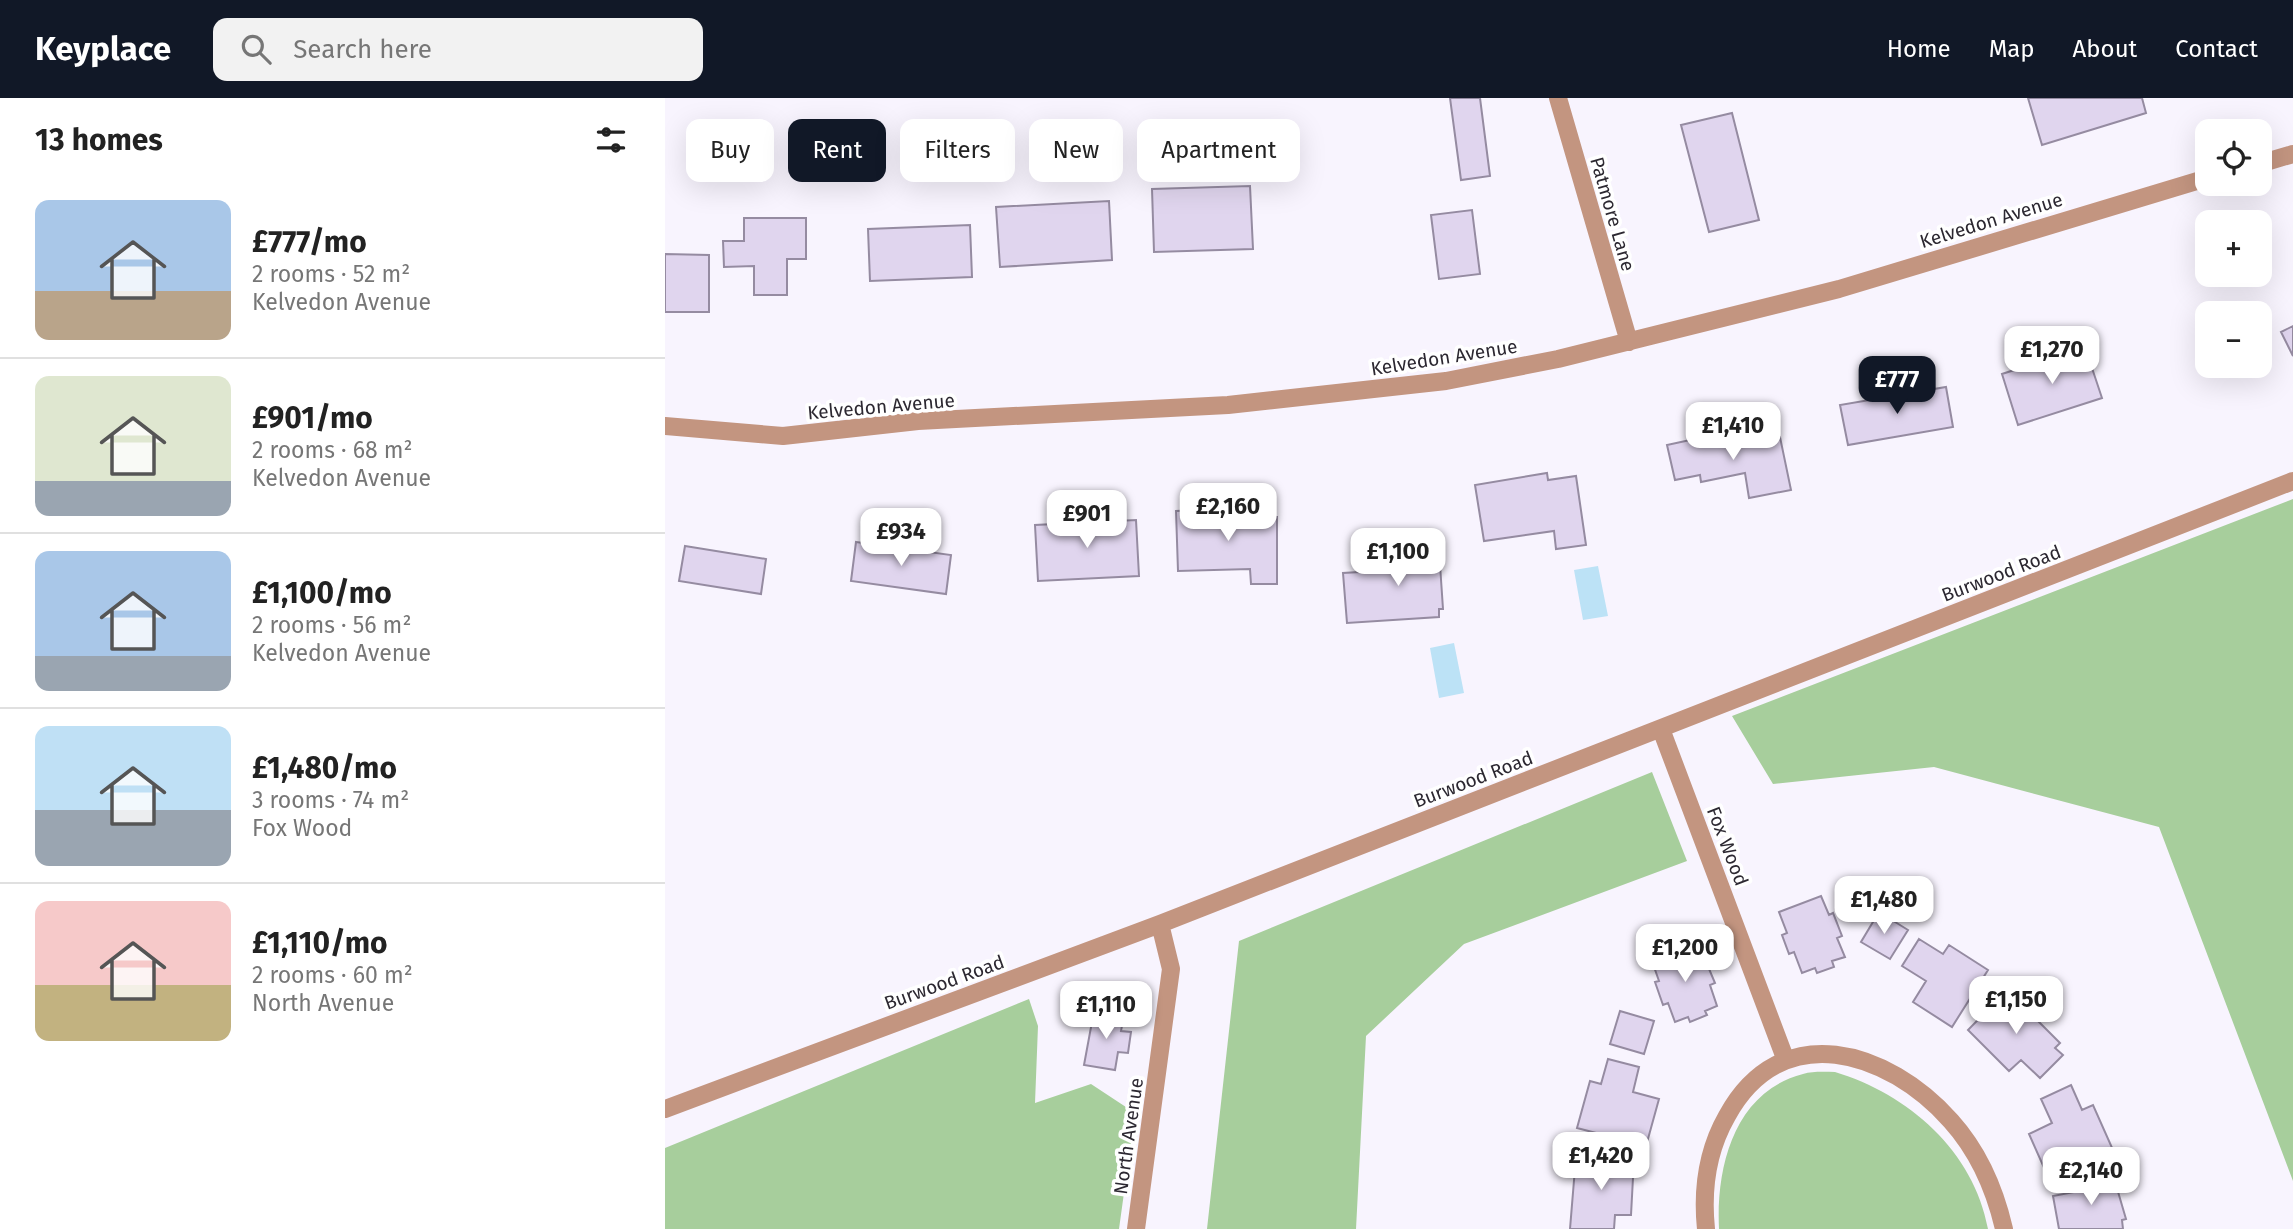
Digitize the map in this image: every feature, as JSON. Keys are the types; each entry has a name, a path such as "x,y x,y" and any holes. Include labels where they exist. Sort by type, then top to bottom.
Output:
{"street":[{"name":"Patmore Lane","path":"1558,98 1629,342"},
{"path":"2272,160 2293,154"},
{"name":"Kelvedon Avenue","path":"665,426 783,436 918,421 1228,405 1446,381 1629,342 1839,289 2195,182"},
{"name":"Burwood Road","path":"665,1108 1160,924 2293,481"},
{"name":"Fox Wood","path":"1661,729 1785,1058"},
{"name":"North Avenue","path":"1136,1229 1171,969 1160,924"},
{"path":"1706,1229 1706,1179 1713,1147 1737,1097 1785,1058 1814,1054 1846,1055 1877,1064 1926,1095 1952,1122 1974,1152 1990,1184 2004,1229"}],"green space":[{"path":"2293,499 2293,1181 2159,827 1934,767 1773,784 1732,716"},
{"path":"1652,772 1687,861 1464,944 1366,1036 1356,1229 1207,1229 1239,941"},
{"path":"1029,999 1038,1026 1035,1103 1091,1084 1135,1113 1119,1229 665,1229 665,1148"},
{"path":"1835,1072 1888,1095 1934,1130 1953,1151 1968,1175 1980,1201 1988,1229 1719,1229 1721,1181 1726,1157 1745,1115 1760,1097 1779,1083 1807,1073"}],"water":[{"path":"1598,566 1608,616 1583,620 1574,570"},
{"path":"1454,643 1464,693 1439,698 1430,648"}],"building":[{"path":"1450,98 1480,98 1490,176 1461,180"},
{"path":"2028,98 2142,98 2146,113 2042,145"},
{"path":"1732,113 1759,220 1709,232 1681,125"},
{"path":"1250,186 1253,249 1154,252 1152,189"},
{"path":"1109,201 1112,260 1000,267 996,207"},
{"path":"1472,210 1480,274 1439,279 1431,215"},
{"path":"744,218 806,218 806,259 787,259 787,295 754,295 754,266 724,267 723,241 744,241"},
{"path":"970,225 972,277 870,281 868,229"},
{"path":"665,254 709,255 709,312 665,312"},
{"path":"2293,326 2293,356 2281,332"},
{"path":"2085,347 2102,398 2018,425 2002,374"},
{"path":"1946,387 1953,427 1848,445 1840,405"},
{"path":"1727,432 1730,444 1780,437 1791,490 1749,498 1745,473 1701,482 1700,475 1675,480 1667,445"},
{"path":"1547,473 1548,480 1576,476 1586,545 1556,549 1554,531 1484,541 1475,485"},
{"path":"1249,508 1250,517 1277,517 1277,584 1251,584 1250,569 1178,571 1176,511"},
{"path":"1136,520 1139,576 1038,581 1035,525"},
{"path":"1438,535 1443,609 1439,609 1439,617 1347,623 1343,573 1412,569 1410,537"},
{"path":"856,542 951,555 946,594 851,581"},
{"path":"685,546 766,559 761,594 679,581"},
{"path":"1821,896 1829,915 1833,913 1842,936 1837,938 1845,957 1832,961 1834,967 1817,973 1815,968 1802,973 1794,952 1789,954 1782,935 1787,933 1779,912"},
{"path":"1879,912 1908,930 1890,959 1861,942"},
{"path":"1919,939 1943,954 1949,945 1988,970 1952,1027 1913,1002 1926,981 1902,966"},
{"path":"1694,945 1702,966 1707,964 1715,983 1710,985 1717,1006 1705,1011 1707,1015 1690,1022 1688,1017 1675,1022 1668,1003 1663,1005 1655,982 1659,981 1652,961"},
{"path":"2007,990 2060,1043 2055,1048 2063,1055 2040,1078 2021,1060 2009,1071 1968,1030"},
{"path":"1094,1011 1124,1015 1121,1031 1131,1032 1128,1053 1118,1052 1115,1070 1084,1065"},
{"path":"1620,1011 1654,1021 1644,1054 1610,1044"},
{"path":"1608,1059 1639,1067 1633,1092 1659,1099 1646,1146 1577,1128 1590,1081 1601,1084"},
{"path":"2071,1085 2082,1110 2093,1105 2113,1150 2049,1179 2029,1134 2052,1123 2041,1099"},
{"path":"1576,1156 1634,1159 1631,1215 1615,1215 1614,1229 1570,1229"},
{"path":"2114,1178 2126,1219 2122,1220 2123,1229 2059,1229 2053,1196 2074,1192 2072,1185"}]}
